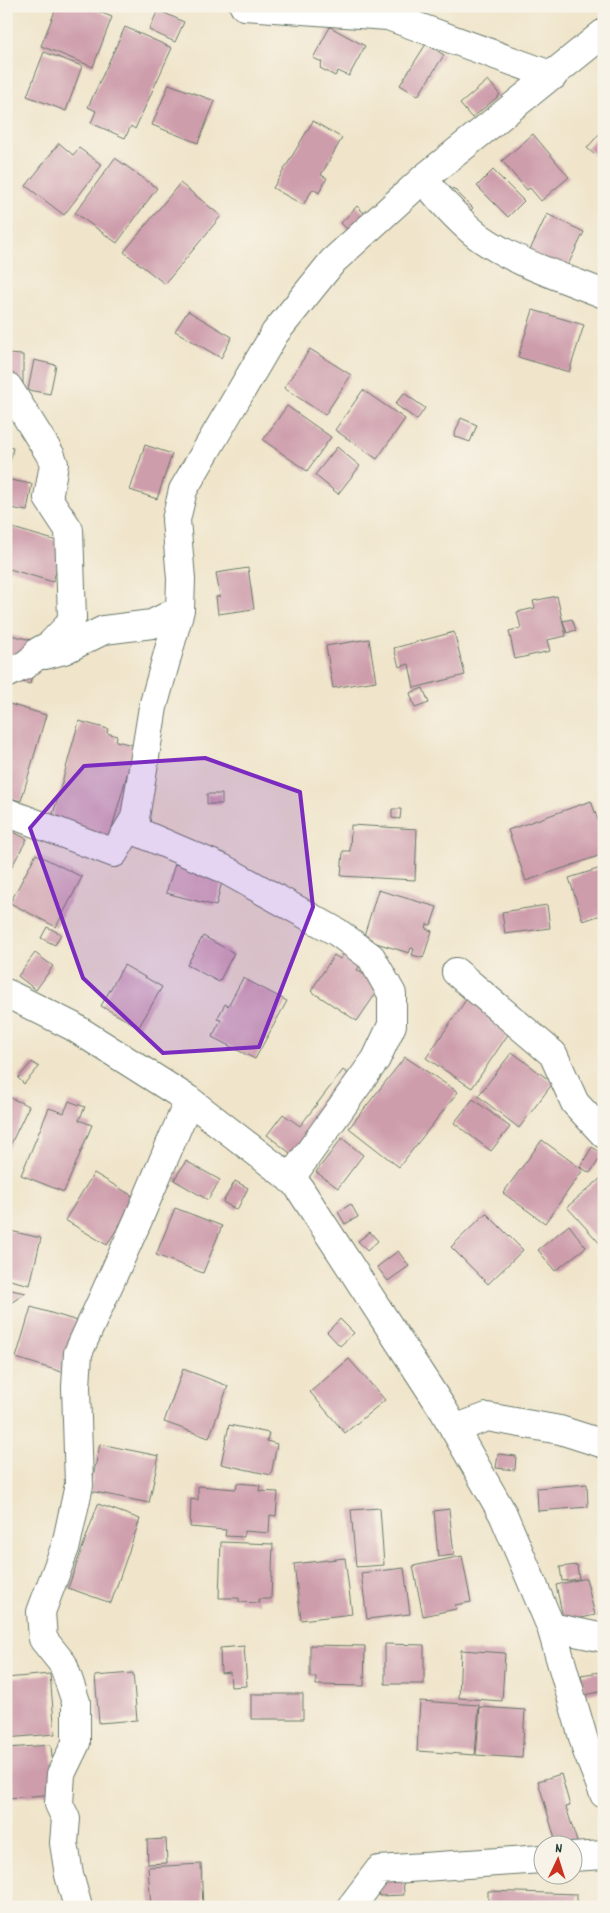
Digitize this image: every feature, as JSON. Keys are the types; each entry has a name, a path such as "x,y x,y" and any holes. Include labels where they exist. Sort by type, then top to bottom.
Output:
{"street":[{"path":"244,6 388,16 553,76"},
{"path":"290,1179 376,1059 392,1025 392,994 371,957 337,932 222,868 138,832 135,818 153,707 180,610 181,579 176,520 183,490 275,334 333,261 423,179 604,33"},
{"path":"423,179 444,205 474,233 508,254 604,294"},
{"path":"8,387 52,456 54,464 48,498 69,530 72,618 68,626 50,646 39,651 34,658"},
{"path":"6,674 34,658 64,650 104,630 152,624 180,610"},
{"path":"6,812 114,852 135,818"},
{"path":"456,972 553,1054 575,1103 604,1134"},
{"path":"6,993 72,1026 188,1100 296,1183 302,1191 454,1429 503,1514 551,1627 587,1751 604,1794"},
{"path":"78,1907 69,1875 64,1843 66,1819 59,1804 61,1774 76,1743 76,1702 63,1664 43,1639 41,1612 66,1545 79,1485 76,1387 78,1353 138,1220 188,1100"},
{"path":"454,1429 488,1417 560,1430 604,1444"},
{"path":"551,1627 604,1638"},
{"path":"582,1856 604,1855"},
{"path":"351,1907 379,1870 532,1860"}],"highlighted area":[{"path":"205,758 300,792 313,907 259,1047 163,1053 83,978 30,828 84,766"}],"building":[{"path":"57,6 85,6 112,17 93,67 41,46"},
{"path":"158,10 184,22 175,42 149,30"},
{"path":"125,27 172,48 135,129 131,126 125,138 91,123 96,111 88,107"},
{"path":"330,27 365,46 349,76 338,71 335,76 320,68 322,62 313,58"},
{"path":"426,44 444,55 418,96 400,85"},
{"path":"44,52 82,66 66,111 27,96"},
{"path":"488,80 500,95 472,118 460,104"},
{"path":"169,84 215,101 198,143 152,125"},
{"path":"313,121 342,138 321,175 327,178 319,193 313,189 303,205 273,188"},
{"path":"600,133 604,136 604,163 587,148"},
{"path":"533,134 569,177 541,201 530,188 527,190 502,161"},
{"path":"59,143 73,155 79,148 102,165 64,215 26,186"},
{"path":"115,158 157,188 117,243 75,213"},
{"path":"493,170 524,201 508,217 477,186"},
{"path":"180,183 221,216 165,284 124,252"},
{"path":"453,188 473,208 465,216 445,197"},
{"path":"357,206 373,222 356,238 341,223"},
{"path":"547,214 584,232 566,269 529,252"},
{"path":"533,310 584,325 569,372 518,357"},
{"path":"188,311 232,337 221,358 175,331"},
{"path":"310,349 351,375 325,415 284,388"},
{"path":"6,354 23,355 23,393 6,392"},
{"path":"34,360 56,365 50,394 28,390"},
{"path":"363,390 405,419 377,459 335,430"},
{"path":"404,393 425,408 417,420 395,404"},
{"path":"287,406 331,437 307,471 263,440"},
{"path":"461,418 477,425 470,442 454,436"},
{"path":"145,445 172,454 157,499 130,490"},
{"path":"6,447 13,448 7,478 6,477"},
{"path":"337,447 360,466 338,494 315,475"},
{"path":"10,480 32,484 27,511 6,507"},
{"path":"6,526 64,543 53,582 6,568"},
{"path":"248,568 254,609 218,614 216,597 220,596 216,573"},
{"path":"557,596 566,636 547,640 550,651 515,659 509,631 521,628 517,612 535,608 533,601"},
{"path":"572,619 576,630 567,633 563,621"},
{"path":"454,632 465,675 414,688 409,664 399,667 394,648"},
{"path":"6,634 40,642 30,684 6,678"},
{"path":"369,639 376,681 333,688 326,646"},
{"path":"423,688 429,703 415,708 410,693"},
{"path":"6,703 46,715 21,801 6,797"},
{"path":"79,721 108,729 107,733 117,736 116,741 141,747 136,765 130,764 108,842 51,822"},
{"path":"207,794 222,794 222,804 207,804"},
{"path":"591,801 604,837 604,854 526,881 508,830"},
{"path":"392,809 401,809 400,819 392,818"},
{"path":"351,825 417,829 415,880 341,876 343,851 350,851"},
{"path":"6,828 27,839 6,877"},
{"path":"36,854 82,877 56,927 10,903"},
{"path":"175,864 223,877 216,906 166,893"},
{"path":"604,867 604,914 583,921 569,878"},
{"path":"378,890 437,907 431,925 427,924 426,929 432,931 423,958 412,955 414,949 411,948 409,953 363,939"},
{"path":"547,905 550,928 505,934 502,912"},
{"path":"47,927 61,934 55,945 41,938"},
{"path":"203,936 234,953 219,982 187,965"},
{"path":"35,953 53,966 36,990 18,976"},
{"path":"344,953 361,964 357,970 381,986 357,1021 311,991 334,955 340,959"},
{"path":"124,965 162,987 139,1027 101,1006"},
{"path":"243,978 287,1001 255,1059 212,1037 221,1020 217,1019 225,1004 228,1006"},
{"path":"468,997 513,1027 472,1088 426,1058"},
{"path":"512,1052 553,1083 519,1128 478,1096"},
{"path":"405,1057 458,1092 399,1167 349,1128"},
{"path":"32,1062 39,1067 24,1084 18,1078"},
{"path":"343,1070 359,1082 299,1160 267,1135 283,1114 300,1126"},
{"path":"6,1096 29,1106 6,1154"},
{"path":"473,1099 510,1127 491,1151 454,1123"},
{"path":"69,1101 85,1107 79,1120 92,1125 64,1192 21,1175 49,1108 64,1113"},
{"path":"342,1138 363,1155 338,1188 316,1172"},
{"path":"542,1140 583,1170 545,1223 503,1193"},
{"path":"592,1147 603,1154 590,1173 580,1167"},
{"path":"186,1161 220,1180 208,1200 174,1180"},
{"path":"94,1173 136,1198 107,1245 65,1220"},
{"path":"601,1178 604,1181 604,1248 567,1207"},
{"path":"235,1181 248,1188 237,1210 223,1202"},
{"path":"351,1204 358,1217 345,1224 338,1212"},
{"path":"175,1208 222,1226 203,1273 156,1255"},
{"path":"486,1213 523,1250 488,1284 451,1247"},
{"path":"569,1225 586,1247 555,1271 538,1250"},
{"path":"6,1230 41,1238 30,1285 6,1279"},
{"path":"370,1232 378,1241 367,1251 358,1241"},
{"path":"398,1251 409,1266 388,1281 377,1267"},
{"path":"6,1289 26,1293 6,1306"},
{"path":"31,1307 81,1322 65,1373 16,1358"},
{"path":"340,1319 354,1333 340,1346 327,1332"},
{"path":"349,1359 385,1400 345,1433 310,1392"},
{"path":"183,1369 228,1386 209,1438 164,1422"},
{"path":"229,1425 269,1433 267,1441 277,1444 271,1475 221,1464"},
{"path":"100,1444 159,1456 149,1503 90,1491"},
{"path":"498,1454 516,1456 515,1470 496,1468"},
{"path":"237,1483 260,1485 259,1491 278,1492 276,1516 270,1515 269,1533 244,1531 244,1537 225,1536 226,1530 190,1527 191,1499 198,1500 198,1486 236,1489"},
{"path":"587,1484 588,1507 538,1511 537,1488"},
{"path":"98,1504 140,1519 111,1603 68,1588"},
{"path":"380,1508 384,1565 356,1567 351,1510"},
{"path":"449,1509 454,1555 438,1557 434,1511"},
{"path":"221,1542 273,1544 271,1599 258,1599 259,1603 239,1602 239,1598 219,1598"},
{"path":"462,1556 471,1602 455,1605 456,1609 423,1616 413,1566"},
{"path":"345,1558 352,1614 301,1620 294,1564"},
{"path":"577,1565 579,1579 562,1581 560,1567"},
{"path":"404,1568 410,1614 367,1619 361,1573"},
{"path":"586,1578 595,1615 564,1622 556,1585"},
{"path":"604,1588 604,1615 598,1614"},
{"path":"385,1644 424,1645 424,1684 385,1684"},
{"path":"310,1645 365,1646 364,1686 316,1685 316,1677 310,1677"},
{"path":"244,1646 247,1686 231,1687 230,1672 221,1673 220,1648"},
{"path":"461,1650 505,1653 502,1701 459,1698"},
{"path":"600,1672 604,1691 585,1695 581,1675"},
{"path":"133,1673 137,1720 99,1723 95,1676"},
{"path":"50,1674 55,1734 6,1738 6,1678"},
{"path":"251,1694 303,1694 303,1719 251,1719"},
{"path":"420,1701 479,1705 475,1755 417,1751"},
{"path":"480,1707 525,1710 522,1758 476,1755"},
{"path":"51,1745 55,1794 9,1798 9,1809 6,1809 6,1748"},
{"path":"561,1774 570,1806 566,1807 575,1836 554,1836 538,1781"},
{"path":"166,1839 167,1863 148,1864 147,1840"},
{"path":"201,1864 203,1907 151,1907 148,1867"},
{"path":"403,1874 404,1895 379,1896 378,1875"},
{"path":"488,1891 577,1894 577,1907 488,1907"}]}
